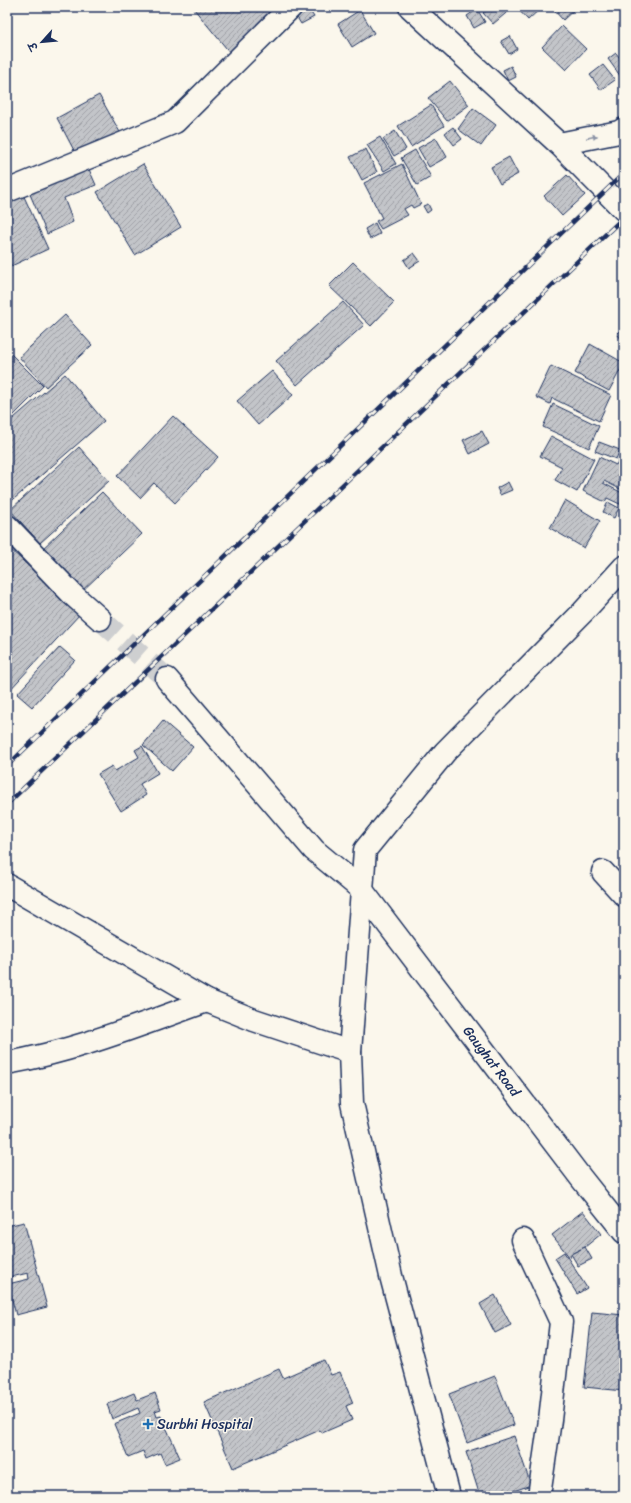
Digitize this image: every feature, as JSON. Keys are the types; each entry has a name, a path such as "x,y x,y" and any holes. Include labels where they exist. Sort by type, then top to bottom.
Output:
{"main road":[{"path":"7,191 175,122 291,7"},
{"path":"410,7 559,144 624,210"},
{"path":"559,144 619,132 624,129"},
{"path":"7,526 73,595 100,619"},
{"path":"450,1496 391,1276 352,1103 350,1052 365,850 440,758 583,612 624,567"},
{"name":"Gaughat Road","path":"167,679 314,850 361,889 581,1178 624,1232"},
{"path":"603,872 624,895"},
{"path":"7,884 207,1001 254,1020 350,1052"},
{"path":"7,1062 36,1058 59,1051 207,1001"},
{"path":"523,1240 561,1322 539,1496"}],"building":[{"path":"197,7 280,7 231,54 194,9"},
{"path":"300,7 307,7 314,17 301,24 293,11"},
{"path":"489,7 509,7 511,9 493,24 483,13"},
{"path":"516,7 542,7 528,20"},
{"path":"551,7 577,7 563,20"},
{"path":"477,9 485,22 474,28 467,16"},
{"path":"360,10 374,33 352,47 338,24"},
{"path":"562,26 586,49 566,70 542,47"},
{"path":"510,36 517,49 509,54 501,41"},
{"path":"616,53 624,63 624,74 621,77 608,59"},
{"path":"603,65 615,80 601,90 590,75"},
{"path":"511,66 516,77 508,81 503,70"},
{"path":"450,81 469,105 447,121 428,98"},
{"path":"99,95 121,134 78,158 57,118"},
{"path":"431,105 444,126 411,147 398,126"},
{"path":"473,108 496,125 481,146 458,129"},
{"path":"453,127 462,139 454,145 445,133"},
{"path":"395,131 406,149 394,156 383,139"},
{"path":"380,137 396,164 384,171 367,145"},
{"path":"436,138 447,157 429,167 418,148"},
{"path":"366,149 377,172 362,180 350,157"},
{"path":"415,150 431,177 417,185 401,158"},
{"path":"509,157 518,174 500,184 491,167"},
{"path":"143,164 181,227 135,255 97,192"},
{"path":"402,164 421,204 413,208 411,205 404,209 408,215 381,229 376,221 382,218 364,183"},
{"path":"88,167 96,185 64,198 73,222 47,234 29,192"},
{"path":"567,175 585,195 562,216 544,196"},
{"path":"21,190 48,249 7,268 7,197"},
{"path":"428,204 431,210 427,213 423,206"},
{"path":"375,223 380,234 370,239 365,229"},
{"path":"414,253 420,261 409,268 404,260"},
{"path":"353,262 394,302 371,326 329,286"},
{"path":"343,302 364,325 297,385 276,361"},
{"path":"65,315 92,345 46,387 19,357"},
{"path":"624,328 624,342 617,334"},
{"path":"590,344 624,363 609,391 575,373"},
{"path":"7,350 43,386 7,422"},
{"path":"551,366 611,395 599,421 552,398 550,404 536,397"},
{"path":"272,371 293,395 258,425 237,401"},
{"path":"65,374 104,421 7,505 7,424"},
{"path":"553,404 599,426 589,448 543,427"},
{"path":"173,416 218,457 175,503 154,483 140,498 117,476"},
{"path":"482,431 489,444 470,454 463,440"},
{"path":"551,436 594,459 577,492 555,480 562,467 540,456"},
{"path":"599,442 620,450 616,459 595,451"},
{"path":"79,447 109,481 40,543 10,510"},
{"path":"599,457 616,465 619,459 624,462 624,491 604,481 603,483 624,494 624,506 607,498 605,502 583,491"},
{"path":"508,482 512,490 500,495 497,488"},
{"path":"102,492 142,534 79,594 39,552"},
{"path":"565,500 600,521 584,548 550,528"},
{"path":"608,502 619,508 614,518 603,512"},
{"path":"7,546 80,614 7,693"},
{"path":"60,647 75,660 32,707 17,694"},
{"path":"163,721 193,747 172,771 143,745"},
{"path":"142,746 158,773 140,784 146,795 121,811 98,774 112,766 115,771 139,757 135,750"},
{"path":"583,1211 601,1234 585,1247 571,1254 570,1258 552,1235"},
{"path":"24,1222 47,1307 16,1315 8,1284 29,1279 28,1273 7,1278 7,1226"},
{"path":"585,1247 592,1259 578,1266 571,1254"},
{"path":"564,1252 587,1288 577,1294 555,1258"},
{"path":"495,1295 511,1325 495,1333 480,1304"},
{"path":"592,1312 624,1315 624,1391 584,1387"},
{"path":"324,1360 331,1375 340,1372 353,1403 346,1406 352,1420 322,1433 320,1430 233,1468 204,1402 279,1369 283,1378"},
{"path":"495,1376 514,1425 467,1443 449,1394"},
{"path":"134,1393 137,1400 155,1393 161,1409 155,1411 157,1417 161,1416 180,1458 165,1464 160,1453 146,1459 143,1451 128,1457 114,1424 140,1413 138,1408 112,1419 107,1404"},
{"path":"514,1436 531,1485 499,1496 480,1496 466,1452"}],"tunnel":[{"path":"100,619 167,679"}],"railway":[{"path":"7,766 624,173"},
{"path":"7,804 624,217"}],"place":[{"name":"Surbhi Hospital","path":"148,1424"}]}
